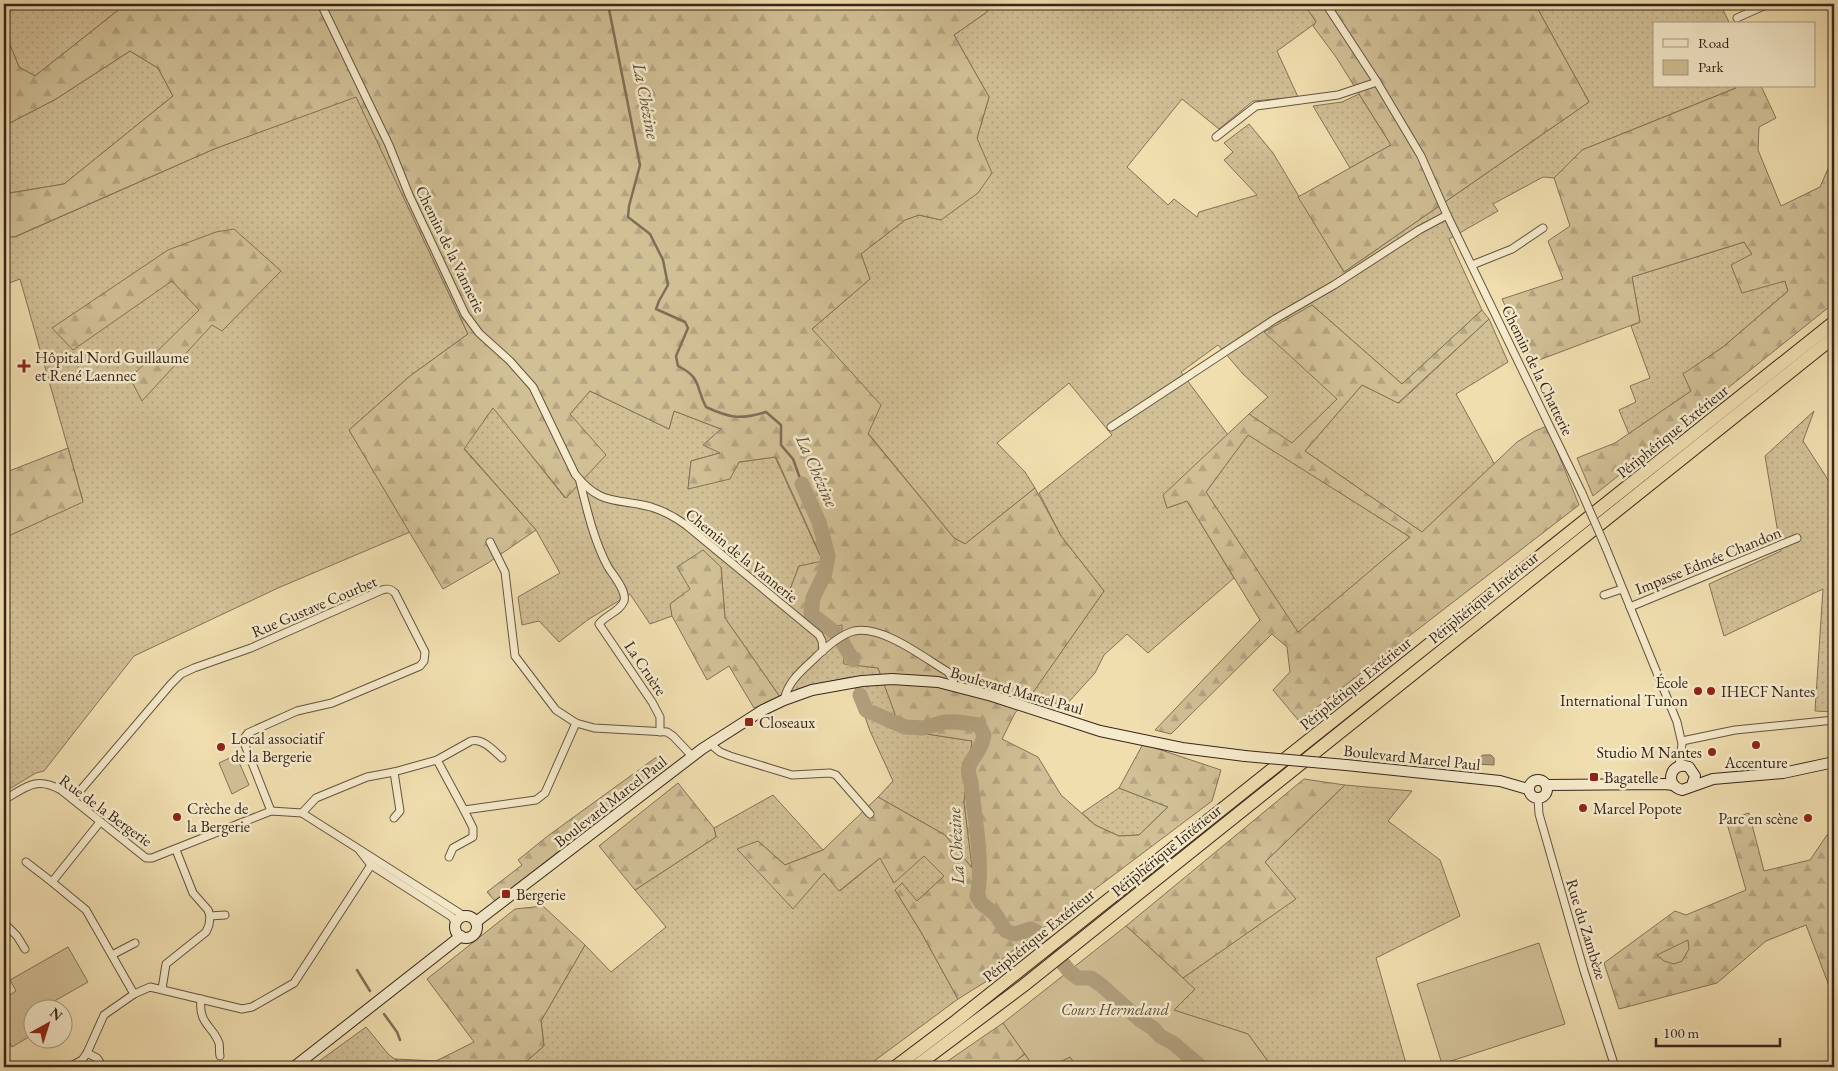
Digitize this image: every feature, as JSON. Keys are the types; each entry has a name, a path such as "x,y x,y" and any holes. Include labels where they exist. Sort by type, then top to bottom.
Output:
{"highway":[{"name":"Périphérique Extérieur","path":"894,1067 1014,975 1834,322"},
{"name":"Périphérique Intérieur","path":"916,1067 1080,941 1834,337"}],"street":[{"name":"Chemin de la Vannerie","path":"321,4 389,145 408,195 465,314 479,333 510,361 533,387 579,480 596,495 623,503 650,507 680,521 819,635 823,651"},
{"name":"Chemin de la Chatterie","path":"1326,4 1377,82 1421,156 1582,493 1677,722 1682,741 1679,766"},
{"path":"1737,18 1768,4"},
{"path":"1216,137 1256,106 1338,96 1377,82"},
{"path":"1111,427 1275,319 1334,285 1419,230 1448,215"},
{"path":"1472,265 1512,248 1543,228"},
{"name":"La Cruère","path":"579,480 605,560 624,594 624,602 619,608 603,618 599,624 652,702 660,717 660,732"},
{"name":"Impasse Edmée Chandon","path":"1630,607 1796,538"},
{"path":"490,542 504,572 515,656 556,710 576,723 594,728 660,732 674,736 692,756"},
{"name":"Rue Gustave Courbet","path":"73,799 181,674 251,648 387,588 392,590 425,652 424,661 420,666 332,703 298,711 253,729 248,733 245,738 245,745 271,811"},
{"path":"1604,595 1622,588"},
{"path":"784,700 786,690 794,678 823,651 844,635 856,631 877,632 903,645 948,672 953,679 954,686"},
{"name":"Boulevard Marcel Paul","path":"476,922 709,743 749,717 803,692 862,681 892,679 938,682 1100,731 1182,748 1500,781 1528,789"},
{"path":"1682,741 1735,730 1834,720"},
{"path":"464,810 536,800 545,793 576,723"},
{"path":"302,813 316,798 367,776 394,772 437,760 471,741 477,740 502,758"},
{"path":"709,743 720,752 730,756 792,775 836,775 870,814"},
{"path":"437,760 473,828 473,837 453,848 449,857"},
{"path":"1546,785 1665,784 1673,785 1682,790 1693,781 1783,773 1834,762"},
{"path":"1673,785 1670,780 1671,774 1679,766 1689,767 1693,781"},
{"path":"394,772 400,811 394,818"},
{"path":"1536,780 1542,780 1546,785 1546,794 1538,798 1530,794 1528,789 1530,783 1536,780"},
{"name":"Rue de la Bergerie","path":"4,800 28,785 50,784 73,799 146,858 152,858 176,850 271,811 302,813 357,847 460,920"},
{"name":"Rue du Zambèze","path":"1538,798 1538,814 1584,971 1615,1067"},
{"path":"52,882 100,822"},
{"name":"Rue de la Bergerie","path":"357,847 371,865 452,917 460,920"},
{"path":"162,989 166,964 206,932 210,925 208,910 194,893 176,850"},
{"path":"26,862 86,910 134,994"},
{"path":"69,1067 82,1060 104,1015 134,994 150,987 242,1009 252,1007 294,983 371,865"},
{"path":"210,916 225,915"},
{"path":"471,917 476,922 477,929 474,935 468,938 461,936 456,931 460,920 471,917"},
{"path":"4,926 6,925 17,936 25,949"},
{"path":"294,1067 461,936"},
{"path":"112,955 135,943"},
{"path":"201,999 200,1008 205,1023 218,1043 220,1056"},
{"path":"87,1052 97,1058 103,1067"}],"green space":[{"path":"4,4 126,4 35,76 19,67 4,30"},
{"path":"126,4 989,4 987,12 954,35 989,97 977,138 992,173 978,193 941,220 919,215 905,220 861,254 870,279 812,329 881,405 868,434 954,538 965,544 1035,488 1061,536 1104,591 1034,691 1015,713 1002,739 1038,757 1061,795 1095,825 1119,836 1139,835 1168,807 1119,788 1143,744 1221,770 1212,801 1002,959 1006,969 958,999 895,890 902,883 917,901 944,876 924,856 894,883 880,858 839,891 824,873 793,909 737,849 758,841 785,865 823,850 878,797 945,835 972,868 964,802 972,741 901,730 878,668 844,664 842,625 824,626 816,624 802,617 781,601 791,587 799,566 823,561 776,457 739,462 730,479 688,489 691,461 720,453 703,445 721,429 674,411 669,429 590,391 570,414 606,455 566,498 493,408 464,449 536,530 488,563 443,589 349,430 410,376 468,334 356,97 214,149 14,237 4,236 4,194 64,184 173,96 158,68 130,51 56,99 4,126 4,30 19,67 35,76"},
{"path":"989,4 1304,4 1317,22 1277,51 1298,97 1253,101 1219,129 1182,99 1127,167 1168,205 1174,199 1197,217 1199,212 1257,195 1224,160 1233,152 1224,143 1249,124 1273,153 1344,272 1589,102 1535,4 1720,4 1729,22 1653,22 1653,88 1736,88 1582,150 1554,178 1543,177 1493,204 1498,211 1449,239 1482,310 1402,384 1312,305 1337,399 1292,444 1249,414 1268,397 1243,374 1218,345 1181,372 1228,435 1164,495 1167,508 1187,501 1234,578 1148,653 1127,634 1104,655 1095,673 1065,706 1030,696 1104,591 1061,536 1039,493 1112,435 1069,383 997,443 1025,472 1035,488 965,544 954,538 868,433 812,329 870,279 861,254 905,220 919,215 941,220 977,138 989,97 954,35 987,12"},
{"path":"1304,4 1417,4 1420,7 1429,4 1535,4 1589,102 1344,272 1298,197 1391,145 1336,57 1313,26 1316,22"},
{"path":"130,51 158,68 173,96 64,184 4,194 4,126 56,99"},
{"path":"1736,88 1762,88 1776,118 1759,127 1758,150 1781,206 1820,187 1834,155 1834,303 1593,496 1577,458 1615,443 1691,391 1683,374 1723,347 1788,291 1785,281 1742,293 1731,265 1752,254 1744,242 1632,277 1640,322 1531,363 1502,299 1563,279 1548,241 1570,226 1554,178 1582,150"},
{"path":"1359,94 1391,145 1350,168 1313,106 1342,102"},
{"path":"356,96 468,334 410,376 349,430 410,532 278,588 134,656 44,771 36,773 4,792 4,538 83,501 20,279 4,285 4,236 15,237 214,149"},
{"path":"234,229 281,271 222,331 212,325 142,401 130,378 199,310 172,281 73,350 52,328 168,250 216,232"},
{"path":"1744,242 1752,254 1785,281 1788,291 1723,347 1684,374 1691,391 1629,434 1619,410 1636,402 1630,386 1650,378 1631,326 1640,322 1632,277"},
{"path":"1312,305 1402,384 1482,310 1489,319 1398,403 1362,385 1305,451 1422,532 1517,442 1547,426 1579,505 1299,721 1273,690 1290,672 1287,647 1272,634 1171,734 1155,730 1260,620 1187,501 1167,508 1163,495 1249,414 1292,443 1337,399 1264,332","holes":["1248,435 1410,537 1298,632 1206,492"]},
{"path":"1489,319 1508,362 1456,394 1495,465 1422,532 1305,451 1362,385 1399,403"},
{"path":"590,391 669,429 674,411 721,429 720,453 691,461 688,489 739,462 775,457 823,562 799,566 791,587 842,624 878,667 901,730 972,741 964,802 973,869 945,835 878,797 893,781 870,731 851,677 808,686 780,697 725,618 721,567 671,604 672,616 650,624 630,594 589,619 559,642 539,621 522,625 518,597 560,573 536,530 464,448 493,407 565,498 570,414"},
{"path":"1814,411 1803,441 1834,489 1834,712 1815,711 1823,589 1724,636 1709,584 1781,551 1765,456"},
{"path":"1248,434 1410,537 1298,633 1206,492"},
{"path":"68,448 83,502 4,538 4,473"},
{"path":"703,550 721,567 725,618 780,697 754,708 729,666 707,680 672,616 670,604 690,589 677,567"},
{"path":"236,755 249,785 232,794 219,763"},
{"path":"658,756 665,764 613,809 495,901 487,892 522,865 518,860 549,835"},
{"path":"1304,779 1345,785 1265,862 1296,899 1183,978 1126,926"},
{"path":"678,783 714,828 716,837 635,890 599,846"},
{"path":"1345,785 1412,791 1388,821 1440,860 1460,916 1376,958 1407,1067 1272,1067 1248,1034 1173,1010 1194,989 1183,978 1295,899 1265,862"},
{"path":"1119,788 1168,807 1139,835 1119,836 1095,825 1082,813"},
{"path":"773,795 823,850 785,865 758,841 792,908 824,873 840,891 880,858 924,856 944,876 917,901 895,890 958,999 866,1067 524,1067 522,1065 544,1046 541,1021 585,945 611,972 666,927 635,890 716,837 714,828"},
{"path":"1749,813 1764,871 1810,860 1827,835 1834,833 1834,990 1831,991 1806,925 1766,941 1717,983 1619,1009 1604,963 1675,911 1686,915 1746,890 1726,820"},
{"path":"543,906 585,945 541,1021 544,1046 522,1065 524,1067 406,1067 395,1059 436,1061 474,1042 427,979 515,909"},
{"name":"Cours Hermeland","path":"1126,926 1195,989 1174,1010 1248,1034 1272,1067 1077,1067 1070,1057 1050,1067 1034,1067 1003,1023"},
{"path":"1688,940 1689,949 1682,961 1674,964 1664,961 1657,955"},
{"path":"1539,943 1565,1024 1442,1064 1417,984"},
{"path":"68,947 88,982 60,998 22,998 22,1041 12,1047 4,1032 4,999 16,991 10,980"},
{"path":"1003,1023 1025,1054 1007,1067 939,1067"},
{"path":"366,1027 389,1055 406,1067 311,1067"},
{"path":"1025,1054 1034,1067 1007,1067"},
{"path":"1070,1057 1077,1067 1050,1067"}],"shaded area":[{"path":"1483,755 1491,755 1494,758 1494,765 1475,764 1475,760"}],"waterway":[{"name":"La Chézine","path":"608,4 640,165 628,217 650,234 663,260 668,285 656,309 685,322 688,328 676,356 678,366 686,370 695,379 706,407 735,417 766,412 781,425 781,445 793,459 802,484"},
{"name":"La Chézine","path":"802,484 819,522 828,556 825,573 813,598 811,614 837,634"},
{"name":"La Chézine","path":"841,640 853,660"},
{"name":"La Chézine","path":"860,695 866,710 905,727 923,728 945,722 979,725 984,735 981,746 970,763 968,771 971,782 979,856 977,896 981,903 996,915 1006,931 1015,934 1031,929 1037,932 1070,972 1078,978 1091,978 1101,985 1140,1020 1153,1028 1160,1036 1173,1043 1201,1067"},
{"path":"357,970 370,991"},
{"path":"384,1014 397,1032 400,1040"}],"place":[{"name":"Hôpital Nord Guillaume et René Laennec","path":"24,366"},
{"name":"École International Tunon","path":"1698,691"},
{"name":"IHECF Nantes","path":"1711,691"},
{"name":"Closeaux","path":"749,722"},
{"name":"Accenture","path":"1756,745"},
{"name":"Local associatif de la Bergerie","path":"221,747"},
{"name":"Studio M Nantes","path":"1712,752"},
{"name":"Bagatelle","path":"1594,777"},
{"name":"Marcel Popote","path":"1583,808"},
{"name":"Crèche de la Bergerie","path":"177,817"},
{"name":"Parc en scène","path":"1808,818"},
{"name":"Bergerie","path":"506,894"}]}
